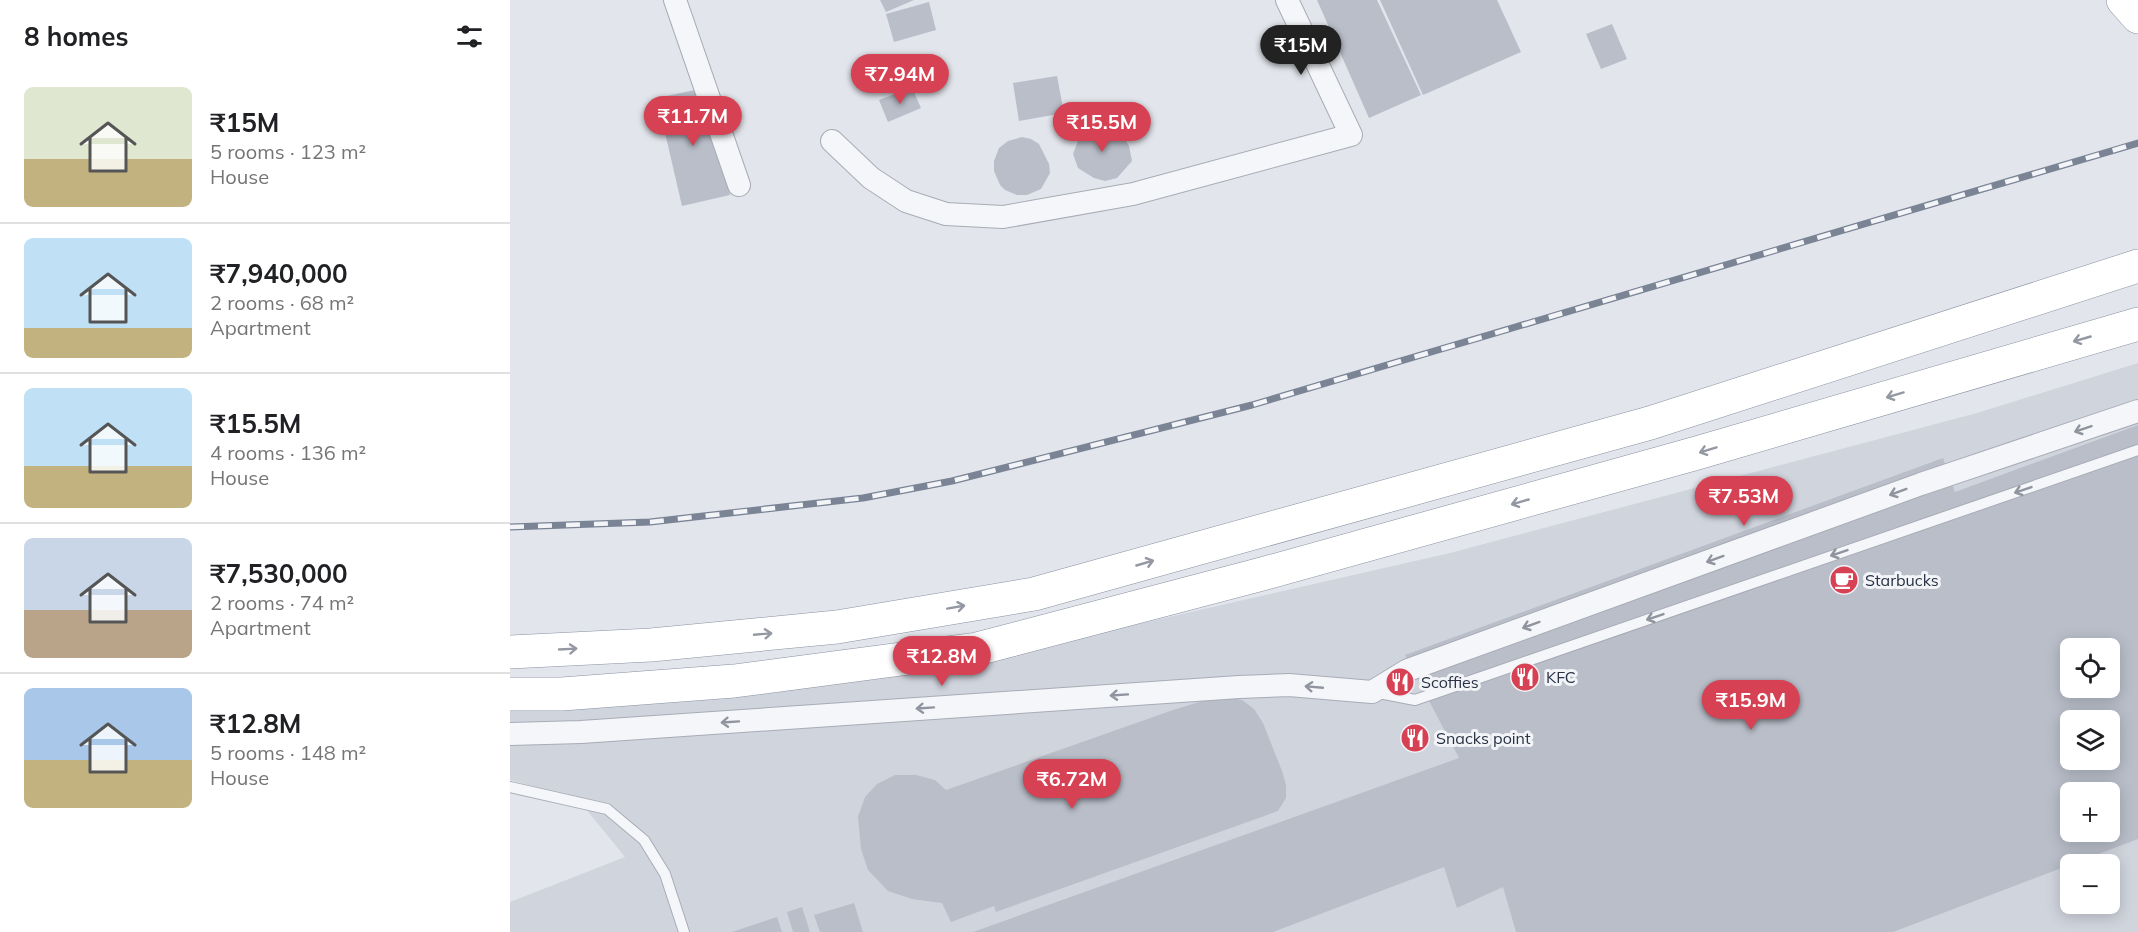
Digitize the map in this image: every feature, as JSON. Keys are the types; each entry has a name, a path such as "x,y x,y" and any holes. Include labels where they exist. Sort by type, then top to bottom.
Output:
{"highway":[{"path":"2123,0 2138,17"},
{"path":"510,652 651,645 837,627 1034,594 1650,423 2138,266"},
{"path":"510,694 562,694 734,681 977,649 1262,574 1697,453 2138,324"}],"street":[{"path":"675,0 739,184"},
{"path":"832,141 871,178 906,201 946,214 1003,217 1133,194 1351,135 1287,0"},
{"path":"510,734 592,731 1239,687 1289,685 1372,692 1408,670 1921,484 2138,411"}],"lane":[{"path":"1372,692 1414,700 2138,450"},
{"path":"510,787 606,808 644,840 665,874 684,932"}],"shaded area":[{"path":"2138,363 2138,932 510,932 510,902 625,857 577,798 510,780 510,680 639,680 1046,645 1450,553 1977,413"}],"building":[{"path":"880,0 914,0 886,12"},
{"path":"1317,0 1377,0 1421,95 1369,118"},
{"path":"1380,0 1497,0 1521,52 1423,95"},
{"path":"929,2 936,30 894,42 886,14"},
{"path":"1612,24 1627,59 1601,69 1586,34"},
{"path":"1057,76 1064,113 1019,121 1013,83"},
{"path":"704,88 730,195 682,206 657,98"},
{"path":"912,88 921,108 888,122 879,100"},
{"path":"1102,124 1115,128 1124,138 1129,146 1132,161 1117,178 1105,181 1094,178 1078,168 1073,154 1081,133 1087,128"},
{"path":"1022,137 1039,144 1049,164 1050,173 1041,189 1027,195 1017,195 1000,185 994,171 994,161 999,148 1008,141"},
{"path":"2138,425 2138,839 2098,854 2060,854 2060,869 1893,932 1516,932 1503,887 1457,908 1444,867 1273,932 973,932 1459,758 1405,655 1943,458 1955,492"},
{"path":"1224,697 1242,700 1254,709 1263,723 1286,785 1286,798 1278,811 996,912 994,906 951,922 942,903 912,899 888,891 868,870 861,849 858,817 865,797 877,784 895,775 916,775 935,780 946,790 1173,710"},
{"path":"854,903 863,932 820,932 814,915"},
{"path":"802,907 810,932 793,932 787,912"},
{"path":"777,917 782,932 732,932"}],"railway":[{"path":"510,527 650,522 863,498 952,481 1252,405 2138,143"}],"place":[{"name":"Starbucks","path":"1844,580"},
{"name":"KFC","path":"1525,677"},
{"name":"Scoffies","path":"1400,682"},
{"name":"Snacks point","path":"1415,738"}]}
